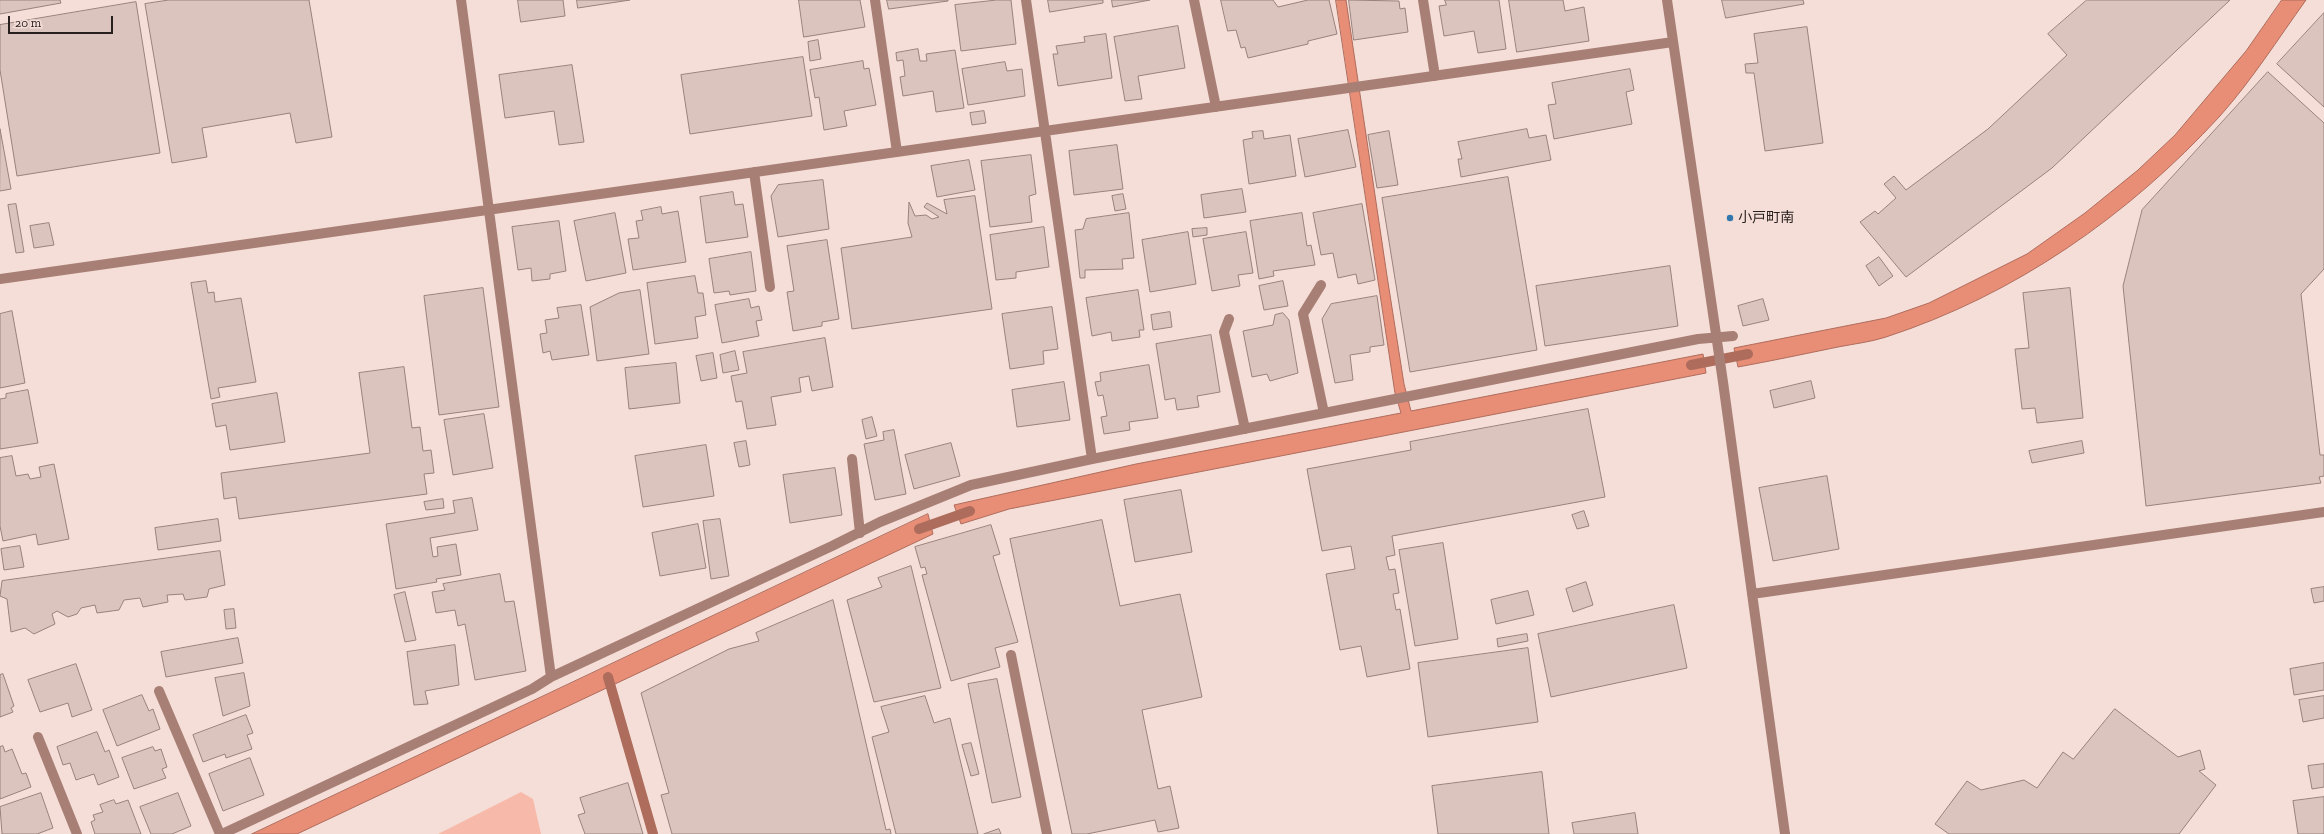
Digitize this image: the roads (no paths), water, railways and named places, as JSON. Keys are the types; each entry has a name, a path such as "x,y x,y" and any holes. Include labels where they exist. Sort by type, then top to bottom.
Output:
{"street":[{"path":"461,0 551,677"},
{"path":"874,0 897,152"},
{"path":"1026,0 1092,459"},
{"path":"1194,0 1216,107"},
{"path":"1423,0 1435,76"},
{"path":"1667,0 1723,382 1784,834"},
{"path":"0,279 1673,42"},
{"path":"754,172 770,287"},
{"path":"1321,285 1303,314 1324,413"},
{"path":"1229,318 1224,332 1245,429"},
{"path":"159,691 221,834 532,689 551,677 860,533 880,522 971,485 1092,459 1324,413 1733,336"},
{"path":"852,459 860,533"},
{"path":"1752,594 2324,512"},
{"path":"1011,655 1047,834"},
{"path":"38,737 77,834"}],"waterway":[{"path":"1691,365 1748,354"},
{"path":"919,529 970,511"},
{"path":"608,677 653,834"}],"place":[{"name":"小戸町南","path":"1730,218"}]}
